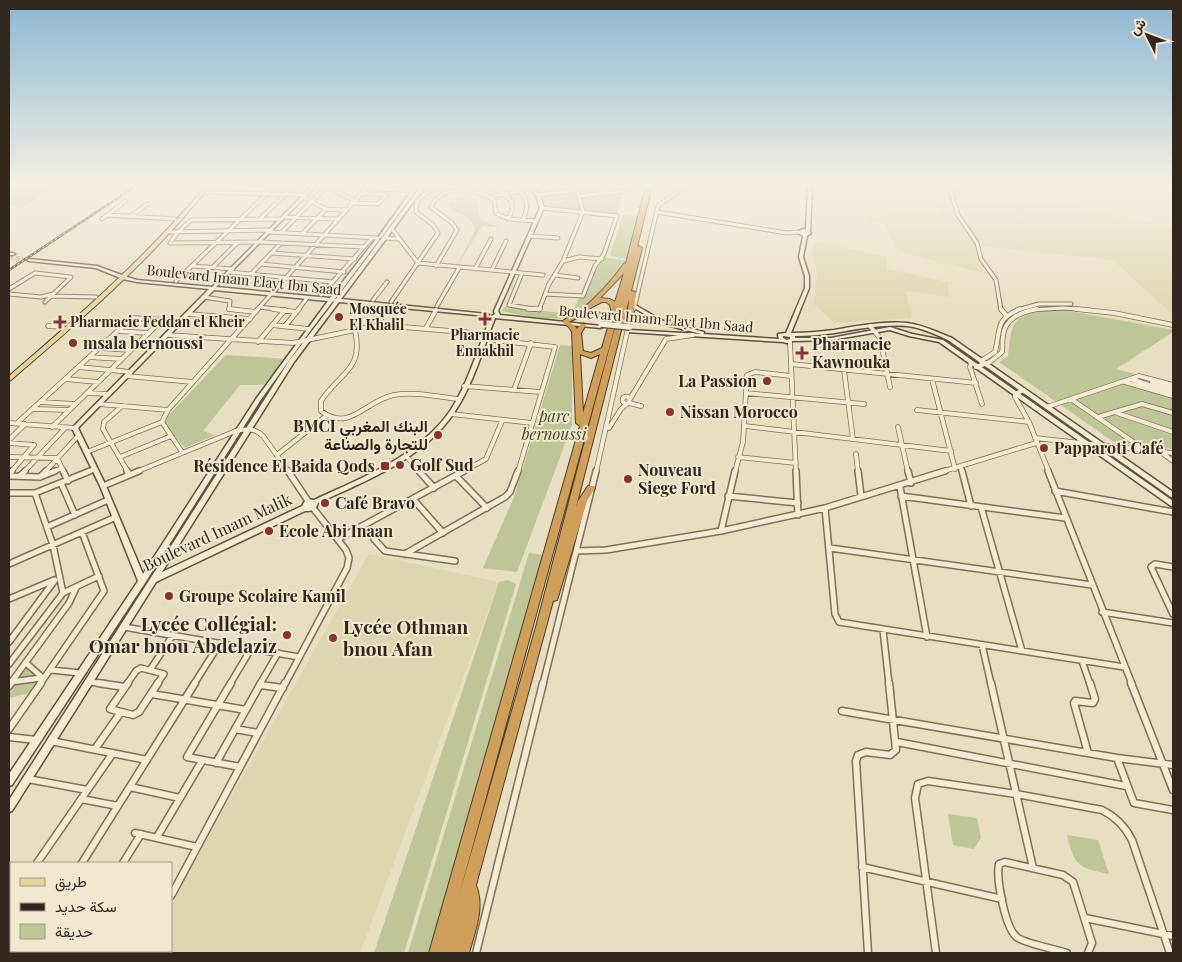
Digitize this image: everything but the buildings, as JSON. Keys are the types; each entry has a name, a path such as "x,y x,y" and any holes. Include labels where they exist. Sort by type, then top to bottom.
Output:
{"highway":[{"path":"450,953 541,627 639,231"},
{"path":"436,953 604,350 642,231"},
{"path":"575,452 580,425 580,404 575,332 566,321 582,313 633,261"},
{"path":"630,326 632,300 638,269 633,261"},
{"path":"604,350 591,356 580,352 578,333 584,323 584,316 597,300 611,301 614,315"},
{"path":"541,627 557,587 583,501 591,488"},
{"path":"462,953 473,905 474,893 468,885"}],"main road":[{"path":"9,379 53,341 165,231"},
{"path":"9,374 170,232"}],"street":[{"path":"176,281 228,231"},
{"path":"170,232 270,231 398,239"},
{"path":"9,423 75,428 270,231"},
{"path":"302,234 305,231"},
{"path":"87,452 162,422 168,410 192,382 328,231"},
{"path":"9,782 142,581 238,430 385,231"},
{"path":"321,295 364,248 389,231"},
{"path":"393,231 418,263 543,275"},
{"path":"376,326 439,231"},
{"path":"436,266 456,231"},
{"name":"Boulevard Imam Malik","path":"142,581 152,581 310,505 406,456 432,435 451,414 459,399 494,314 532,231"},
{"path":"522,273 509,304 510,306 539,310 575,231"},
{"path":"545,294 583,296 595,266 602,259 612,231"},
{"path":"476,953 606,431 612,406 612,394 652,231"},
{"path":"777,231 806,235"},
{"path":"790,233 800,231 806,235"},
{"path":"798,515 790,338 807,288 807,276 802,257 807,231"},
{"path":"969,231 977,243 981,259 996,280 1001,311 1006,315"},
{"path":"178,232 171,243 260,242 364,248"},
{"path":"530,236 558,238"},
{"path":"475,269 491,239"},
{"path":"492,270 506,241"},
{"path":"213,267 238,242"},
{"path":"251,274 281,243"},
{"path":"271,253 355,258"},
{"path":"563,261 579,257 602,259"},
{"path":"31,258 97,267 122,275"},
{"path":"261,264 344,272"},
{"path":"192,266 333,282"},
{"path":"426,328 459,268"},
{"path":"9,289 35,273 71,277 45,302"},
{"name":"Boulevard Imam Elayt Ibn Saad","path":"122,275 601,325 781,338"},
{"name":"Boulevard Imam Elayt Ibn Saad","path":"122,275 137,281 214,286"},
{"path":"555,275 578,278"},
{"path":"373,300 387,282"},
{"name":"Boulevard Imam Elayt Ibn Saad","path":"273,292 306,298 373,300 391,304"},
{"path":"9,294 41,297 52,295 96,297"},
{"path":"203,297 229,300 231,302 229,309 256,312"},
{"path":"285,326 306,298"},
{"path":"9,808 250,430 302,343 308,328 335,298"},
{"path":"635,303 643,311 667,324 703,333"},
{"path":"983,362 996,351 998,329 1006,315 1017,309 1054,304 1173,324"},
{"path":"260,307 296,312"},
{"path":"982,404 970,367 994,360 1001,354 1004,349 1004,336 1008,323 1018,314 1027,310 1063,307 1086,308"},
{"path":"258,342 285,310"},
{"path":"188,314 250,319"},
{"path":"17,423 135,317 181,321"},
{"path":"52,426 162,320"},
{"path":"790,338 896,322 918,325 934,330 1024,390 1173,495"},
{"path":"896,322 893,326 896,330"},
{"path":"127,323 157,324"},
{"path":"272,325 308,328"},
{"path":"48,326 63,327"},
{"path":"167,335 258,342 302,343 376,326 426,328 530,344 552,345 555,347 510,492 487,508 405,554"},
{"name":"Boulevard Imam Elayt Ibn Saad","path":"630,326 660,333 781,338"},
{"path":"870,326 880,340 890,387"},
{"path":"781,338 831,339 890,328 940,341 1173,504"},
{"path":"355,330 359,342 359,352 350,368 321,401 321,411 326,416 338,419 351,417 392,395 403,394 459,399"},
{"path":"118,331 148,333"},
{"path":"627,400 663,338 663,335 660,333"},
{"path":"606,431 666,339 693,335"},
{"path":"139,342 158,344"},
{"path":"514,390 530,344"},
{"path":"99,348 131,350"},
{"path":"89,357 121,359"},
{"path":"791,364 976,383"},
{"path":"78,367 111,369 129,374 192,382"},
{"path":"844,370 853,440"},
{"path":"721,531 728,496 742,448 747,377 750,373 791,376"},
{"path":"1047,407 1142,376 1173,391"},
{"path":"932,379 955,469"},
{"path":"1131,379 1173,391"},
{"path":"65,380 98,382"},
{"path":"1125,382 1173,391"},
{"path":"464,386 541,392"},
{"path":"1015,394 1024,390"},
{"path":"87,393 110,394"},
{"path":"746,393 864,404"},
{"path":"612,394 642,405"},
{"path":"1015,394 1029,422 1173,790"},
{"path":"1071,399 1143,449"},
{"path":"41,402 75,404"},
{"path":"99,404 168,410"},
{"path":"1098,418 1142,404 1173,413"},
{"path":"122,406 103,426 103,429 129,474"},
{"path":"34,409 69,410"},
{"path":"916,410 1029,422"},
{"path":"1117,413 1173,432"},
{"path":"451,414 532,423"},
{"path":"277,455 326,416"},
{"path":"338,539 486,459 502,420"},
{"path":"245,421 255,421"},
{"path":"162,422 182,452"},
{"path":"9,442 25,424"},
{"path":"745,426 951,451"},
{"path":"898,427 911,483"},
{"path":"20,476 65,428"},
{"path":"75,428 103,486 142,581"},
{"path":"103,486 238,430 259,432 277,455 310,505 346,550 349,558 347,568 172,894"},
{"path":"40,477 78,436"},
{"path":"120,457 171,436"},
{"path":"576,551 606,550 721,531 798,515 861,496 900,487 1035,440 1173,453"},
{"path":"9,442 34,446 9,475"},
{"path":"1159,451 1173,461"},
{"path":"856,454 861,496"},
{"path":"406,456 434,488"},
{"path":"9,457 58,458"},
{"path":"738,457 796,463"},
{"path":"58,458 68,481"},
{"path":"961,467 971,506"},
{"path":"9,475 40,477 62,468"},
{"path":"9,492 35,493 95,470"},
{"path":"456,476 487,508"},
{"path":"61,483 75,515"},
{"path":"900,487 927,637"},
{"path":"1055,491 1173,512"},
{"path":"35,493 53,545 62,592"},
{"path":"728,496 798,503"},
{"path":"901,496 1065,518"},
{"path":"413,499 443,533"},
{"path":"47,527 108,500"},
{"path":"981,507 1022,652"},
{"path":"825,508 837,621 883,630 1124,667"},
{"path":"9,564 116,517"},
{"path":"9,729 104,591 82,532"},
{"path":"374,539 385,551 455,561"},
{"path":"830,548 1092,585"},
{"path":"1173,567 1153,564 1151,567 1173,614"},
{"path":"9,664 62,592 76,588 100,576"},
{"path":"9,599 58,579"},
{"path":"9,642 58,579"},
{"path":"10,684 69,603 76,588"},
{"path":"1102,612 1173,623"},
{"path":"124,627 299,657"},
{"path":"868,953 857,757 862,752 892,754 896,752 897,742 883,630"},
{"path":"150,670 173,635"},
{"path":"83,862 220,643"},
{"path":"982,645 1033,868"},
{"path":"240,768 187,757 251,649"},
{"path":"216,763 278,653"},
{"path":"1082,661 1096,699 1093,702 1075,701 1074,704 1088,753"},
{"path":"26,663 43,678"},
{"path":"138,669 164,674 136,715 110,710 124,687 138,669"},
{"path":"51,670 81,673"},
{"path":"10,684 43,678"},
{"path":"89,682 124,687"},
{"path":"260,685 283,688"},
{"path":"152,694 246,710"},
{"path":"842,711 1117,758 1173,765"},
{"path":"94,750 121,712"},
{"path":"235,729 258,733"},
{"path":"9,737 37,740"},
{"path":"51,741 147,760"},
{"path":"897,742 1126,786"},
{"path":"38,862 113,753"},
{"path":"1117,758 1131,799 1136,804 1173,810"},
{"path":"157,837 202,761"},
{"path":"27,778 87,790"},
{"path":"936,953 915,798 918,784 928,781 1016,794 1102,810 1115,816 1122,823 1132,840 1170,953"},
{"path":"130,787 180,798"},
{"path":"81,799 118,806"},
{"path":"124,862 138,833 197,847"},
{"path":"1068,953 1053,952 1014,937 1008,926 1002,899 997,873 999,864 1006,862 1063,875 1069,879 1077,891 1086,918 1092,943 1088,953"},
{"path":"862,867 1002,899"},
{"path":"1086,918 1173,936"}],"shaded area":[{"path":"888,231 1173,231 1173,315 1113,260 979,246 976,250 987,274 900,252"},
{"path":"815,241 887,257 887,269 948,282 949,297 906,291 908,304 912,305 911,318 835,323 814,304 817,275 811,253"},
{"path":"369,554 499,582 360,953 143,953 172,952 172,901"}],"green space":[{"path":"475,231 479,231 457,266"},
{"path":"618,231 636,231 627,259 610,255"},
{"path":"605,258 626,260 622,268 590,307 580,315 574,318 554,319 502,311 504,307 571,314 579,298 584,297 598,264"},
{"path":"1059,309 1173,330 1173,332 1116,369 1173,384 1173,449 1115,443 999,362 1008,356 1012,331 1019,318 1025,315"},
{"name":"parc bernoussi","path":"560,345 572,346 572,425 517,572 483,568 514,497"},
{"path":"226,355 287,359 263,385 240,385 203,431 215,435 185,448 162,422"},
{"path":"529,553 543,555 432,953 408,953"},
{"path":"508,580 516,584 404,953 374,953 499,582"},
{"path":"30,662 44,674 30,693 9,698 9,690"},
{"path":"948,814 977,818 981,838 974,849 953,845"},
{"path":"1067,835 1098,840 1109,874 1091,870 1079,864 1072,853"}],"tunnel":[{"path":"9,257 29,260"}],"railway":[{"path":"9,270 68,231"}],"place":[{"name":"Mosquée El Khalil","path":"339,317"},
{"name":"Pharmacie Ennakhil","path":"485,319"},
{"name":"Pharmacie Feddan el Kheir","path":"60,322"},
{"name":"msala bernoussi","path":"73,343"},
{"name":"Pharmacie Kawnouka","path":"802,353"},
{"name":"La Passion","path":"767,381"},
{"name":"Nissan Morocco","path":"670,412"},
{"name":"BMCI البنك المغربي للتجارة والصناعة","path":"438,435"},
{"name":"Papparoti Café","path":"1044,448"},
{"name":"Golf Sud","path":"400,465"},
{"name":"Résidence El Baida Qods","path":"385,466"},
{"name":"Nouveau Siege Ford","path":"628,479"},
{"name":"Café Bravo","path":"325,503"},
{"name":"Ecole Abi Inaan","path":"269,531"},
{"name":"Groupe Scolaire Kamil","path":"169,596"},
{"name":"Lycée Collégial: Omar bnou Abdelaziz","path":"287,635"},
{"name":"Lycée Othman bnou Afan","path":"333,638"}]}
